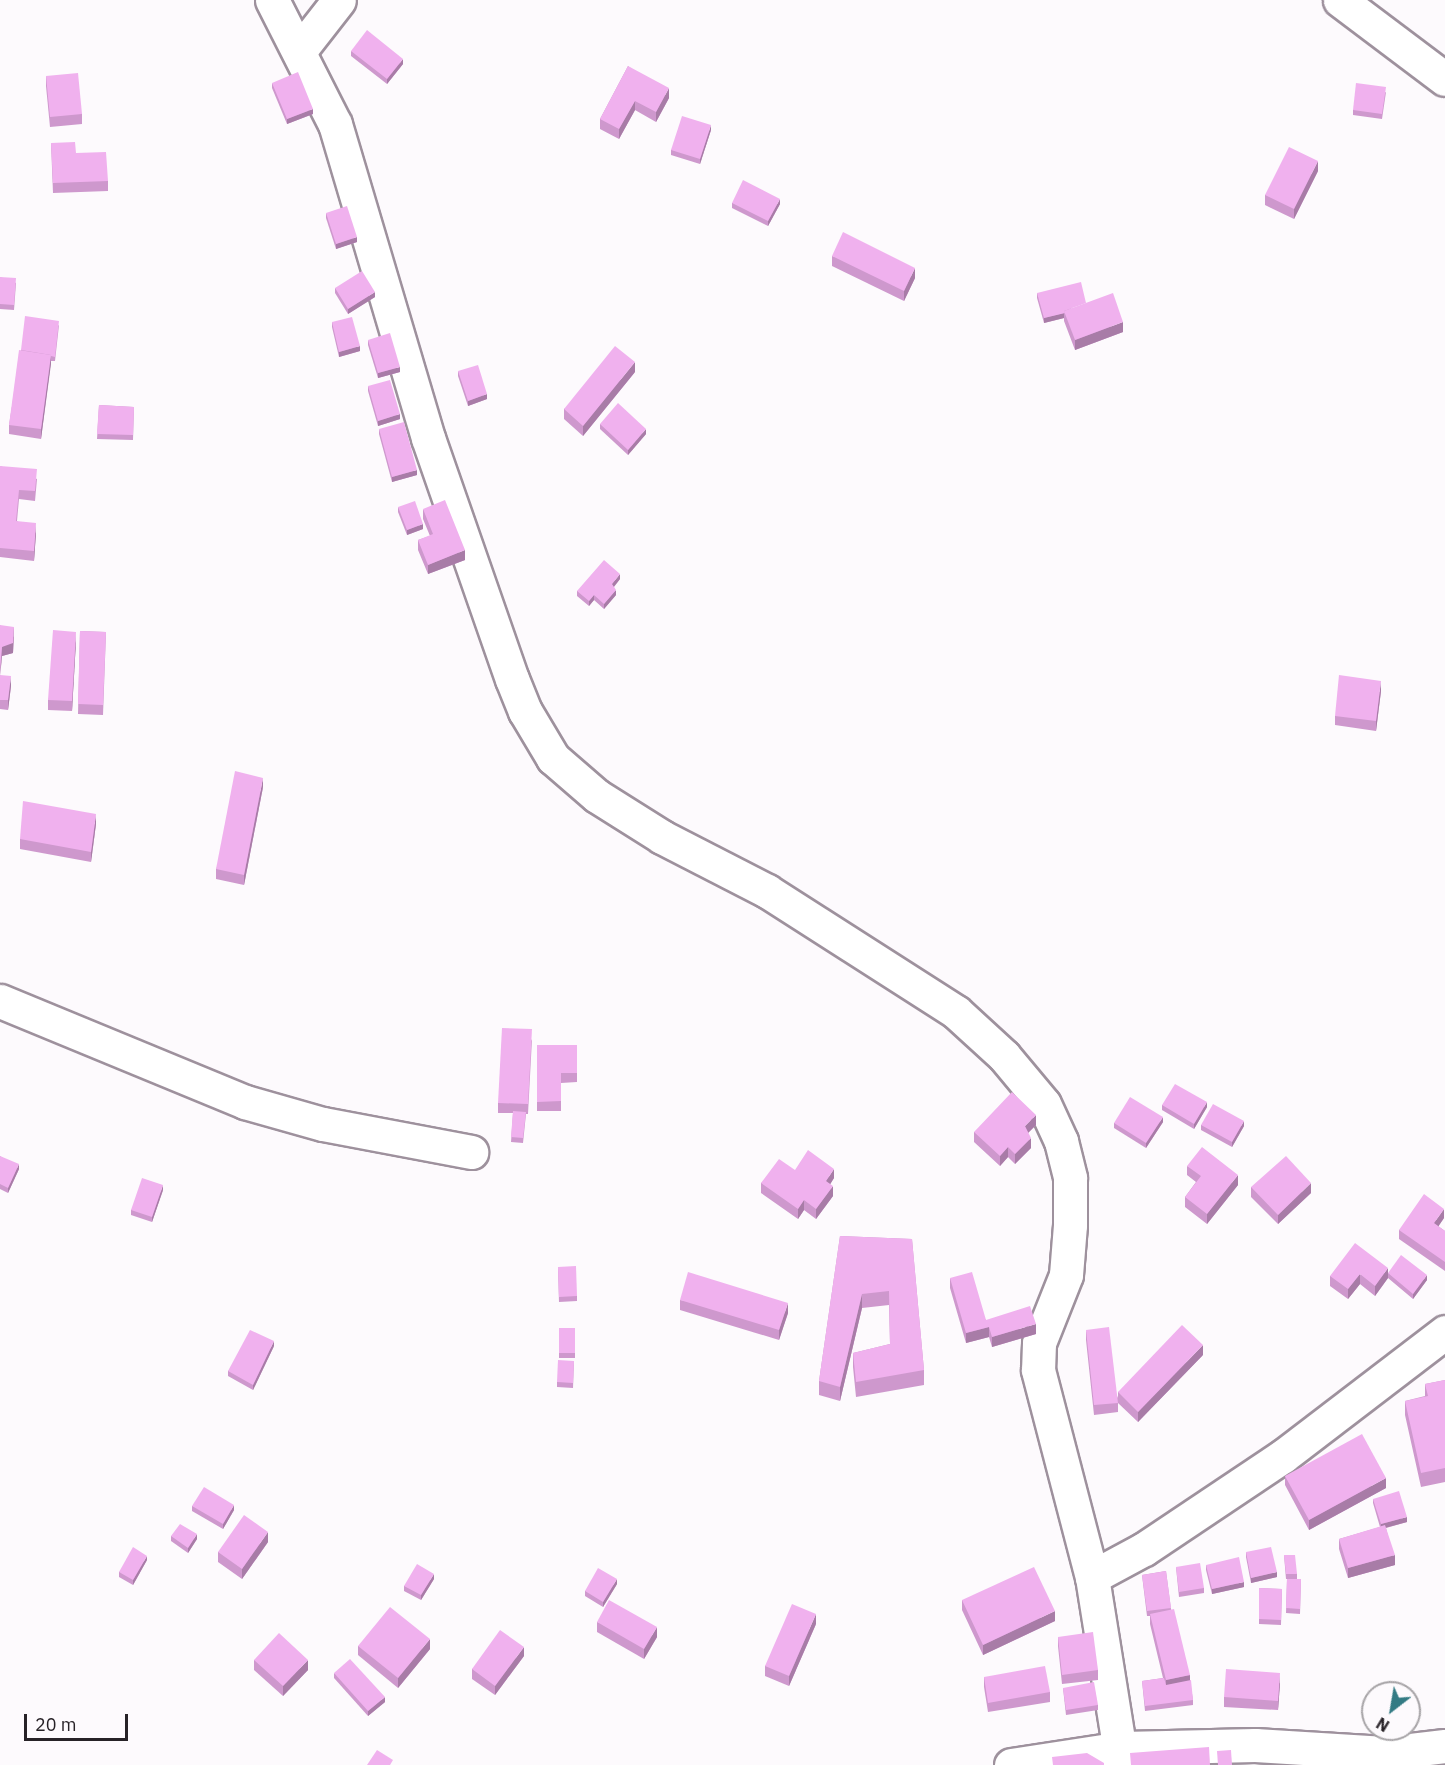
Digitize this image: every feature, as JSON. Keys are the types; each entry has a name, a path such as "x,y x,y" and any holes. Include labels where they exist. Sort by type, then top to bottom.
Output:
{"street":[{"path":"272,0 300,50 335,124 428,438 501,649 525,711 553,758 597,796 662,837 767,891 937,999 1004,1056 1044,1104 1061,1141 1070,1178 1070,1225 1066,1275 1039,1343 1038,1370 1092,1577 1122,1757"},
{"path":"300,50 339,0"},
{"path":"1340,0 1445,79"},
{"path":"0,1001 245,1101 323,1124 471,1152"},
{"path":"1092,1577 1144,1549 1283,1456 1445,1332"},
{"path":"1011,1765 1255,1745 1385,1753 1445,1746"}],"building":[{"path":"367,30 403,59 387,79 351,51"},
{"path":"628,66 669,88 656,112 635,101 619,129 600,119"},
{"path":"298,72 313,109 287,119 272,83"},
{"path":"78,73 82,114 50,117 46,76"},
{"path":"1356,83 1386,87 1382,114 1353,110"},
{"path":"682,116 711,125 700,159 671,150"},
{"path":"75,142 76,153 106,152 108,181 53,183 51,143"},
{"path":"1289,147 1318,161 1294,209 1265,195"},
{"path":"743,180 780,199 768,221 732,203"},
{"path":"347,206 357,237 336,244 326,213"},
{"path":"843,232 915,268 904,291 832,256"},
{"path":"362,271 375,292 348,309 335,288"},
{"path":"0,277 16,278 14,305 0,304"},
{"path":"1081,282 1086,303 1064,311 1065,313 1044,318 1037,293"},
{"path":"1113,293 1123,322 1075,340 1064,311"},
{"path":"25,316 59,321 55,357 21,350"},
{"path":"352,317 360,346 339,352 332,322"},
{"path":"390,333 400,367 378,373 368,340"},
{"path":"615,346 635,362 583,426 564,409"},
{"path":"19,350 51,355 41,429 9,425"},
{"path":"478,365 487,394 468,401 458,371"},
{"path":"390,380 400,414 378,421 368,386"},
{"path":"618,403 646,429 628,450 600,424"},
{"path":"99,405 134,407 133,435 97,434"},
{"path":"404,422 417,470 392,477 379,429"},
{"path":"0,466 37,469 35,491 19,490 16,521 36,523 34,551 0,548"},
{"path":"445,500 465,550 428,565 418,540 433,534 423,509"},
{"path":"415,501 423,524 407,530 398,507"},
{"path":"604,560 620,574 612,584 616,590 604,604 594,595 589,601 577,591"},
{"path":"0,625 14,627 13,643 2,647 0,668"},
{"path":"53,630 76,632 72,701 48,700"},
{"path":"80,631 106,632 103,705 78,704"},
{"path":"0,675 11,676 8,700 0,700"},
{"path":"1339,675 1381,681 1376,721 1335,716"},
{"path":"235,771 263,778 244,875 216,869"},
{"path":"23,801 96,814 91,852 20,839"},
{"path":"502,1028 532,1029 528,1104 498,1103"},
{"path":"537,1045 577,1045 577,1073 561,1073 561,1101 537,1102"},
{"path":"1175,1084 1207,1102 1194,1124 1162,1105"},
{"path":"1012,1092 1036,1115 1025,1126 1031,1138 1015,1154 1008,1147 1000,1156 974,1132"},
{"path":"1130,1097 1163,1117 1146,1143 1114,1123"},
{"path":"1213,1104 1244,1121 1232,1142 1201,1125"},
{"path":"513,1111 526,1112 523,1138 511,1137"},
{"path":"1202,1147 1238,1175 1207,1214 1185,1197 1201,1176 1187,1166"},
{"path":"808,1150 834,1169 826,1181 833,1186 816,1209 804,1200 798,1209 761,1183 779,1159 795,1170"},
{"path":"0,1156 19,1164 8,1188 0,1184"},
{"path":"1286,1156 1311,1183 1278,1215 1251,1187"},
{"path":"142,1178 163,1185 152,1217 131,1210"},
{"path":"1424,1194 1444,1209 1434,1223 1445,1231 1445,1262 1399,1230"},
{"path":"840,1236 912,1239 924,1370 856,1382 853,1353 890,1344 889,1291 862,1294 840,1387 819,1381"},
{"path":"1355,1243 1388,1268 1375,1286 1360,1274 1348,1289 1330,1276"},
{"path":"1401,1255 1427,1275 1413,1294 1388,1273"},
{"path":"576,1266 577,1296 559,1297 558,1267"},
{"path":"688,1272 788,1303 779,1330 680,1300"},
{"path":"972,1272 986,1320 1030,1306 1036,1324 992,1337 989,1327 966,1333 950,1278"},
{"path":"1182,1325 1203,1345 1138,1412 1118,1392"},
{"path":"1109,1327 1118,1403 1094,1405 1086,1330"},
{"path":"559,1328 575,1328 575,1353 559,1353"},
{"path":"250,1330 274,1341 253,1385 228,1371"},
{"path":"558,1360 574,1361 573,1383 557,1382"},
{"path":"1445,1380 1445,1468 1421,1473 1405,1401 1428,1396 1425,1384"},
{"path":"1362,1434 1386,1478 1309,1520 1285,1476"},
{"path":"204,1487 234,1505 223,1524 192,1506"},
{"path":"1399,1491 1407,1517 1381,1524 1373,1499"},
{"path":"244,1515 268,1532 242,1569 218,1552"},
{"path":"180,1524 197,1534 188,1548 171,1536"},
{"path":"1385,1525 1395,1555 1348,1568 1339,1539"},
{"path":"133,1547 147,1556 133,1580 119,1572"},
{"path":"1271,1547 1277,1572 1251,1578 1246,1552"},
{"path":"1284,1555 1295,1555 1297,1574 1286,1574"},
{"path":"1239,1557 1244,1582 1212,1589 1206,1565"},
{"path":"1200,1563 1204,1588 1179,1592 1176,1567"},
{"path":"417,1564 434,1574 421,1595 404,1586"},
{"path":"1034,1567 1055,1611 983,1645 962,1600"},
{"path":"598,1568 617,1579 603,1602 585,1591"},
{"path":"1166,1571 1171,1608 1147,1611 1142,1575"},
{"path":"1287,1579 1301,1579 1300,1609 1286,1608"},
{"path":"1259,1588 1282,1589 1281,1620 1259,1619"},
{"path":"609,1600 657,1627 644,1649 597,1622"},
{"path":"792,1604 816,1614 789,1676 765,1666"},
{"path":"390,1607 430,1639 398,1678 358,1646"},
{"path":"1174,1609 1190,1675 1166,1680 1150,1614"},
{"path":"500,1630 524,1647 495,1686 472,1669"},
{"path":"1093,1632 1098,1670 1062,1675 1058,1637"},
{"path":"279,1633 308,1660 283,1686 254,1660"},
{"path":"350,1659 385,1697 368,1711 334,1673"},
{"path":"1045,1666 1050,1692 988,1703 984,1677"},
{"path":"1226,1669 1280,1673 1278,1701 1224,1697"},
{"path":"1164,1678 1166,1685 1191,1680 1193,1700 1145,1706 1142,1681"},
{"path":"1094,1682 1098,1705 1066,1710 1063,1688"},
{"path":"1209,1747 1210,1765 1131,1765 1130,1753"},
{"path":"377,1750 393,1760 390,1765 367,1765"},
{"path":"1231,1750 1232,1765 1218,1765 1217,1751"},
{"path":"1087,1753 1104,1765 1053,1765 1052,1757"}]}
